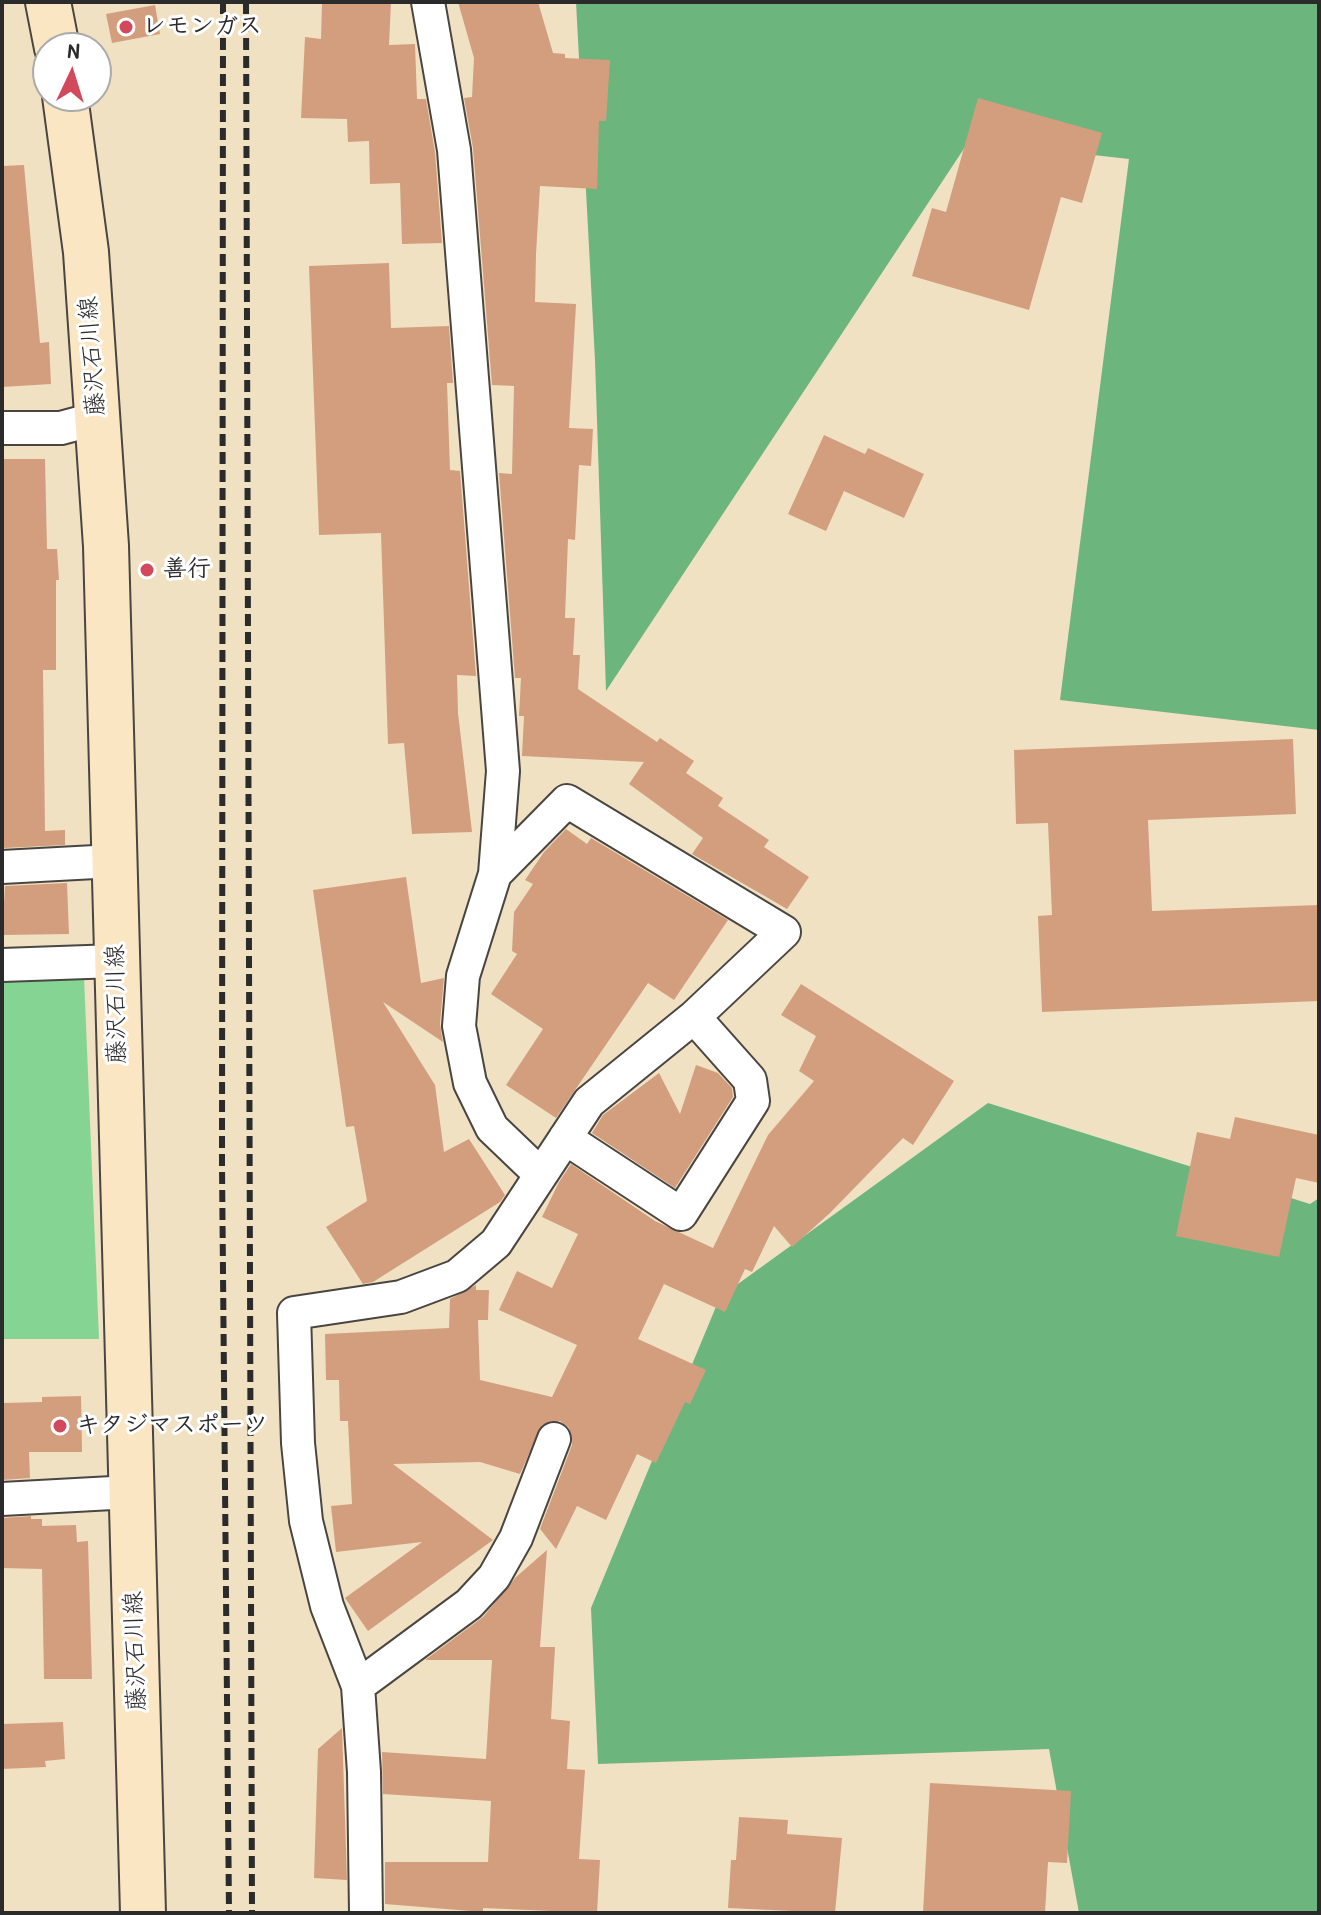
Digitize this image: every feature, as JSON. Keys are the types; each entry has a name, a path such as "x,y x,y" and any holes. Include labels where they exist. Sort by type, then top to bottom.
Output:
{"street":[{"path":"48,2 54,32"},
{"path":"428,2 454,150 503,771 495,874 463,976 459,1026 470,1083 492,1128 540,1174"},
{"name":"藤沢石川線","path":"67,112 86,252 106,546 143,1913"},
{"path":"2,428 61,428 98,418"},
{"path":"366,1913 364,1772 358,1686 327,1606 306,1521 298,1443 294,1313 401,1297 457,1276 496,1243 589,1102 609,1082 694,1017 784,932 567,801 495,874"},
{"path":"2,867 114,861"},
{"path":"2,965 116,961"},
{"path":"565,1138 681,1214 753,1101 750,1080 694,1017"},
{"path":"358,1686 469,1604 494,1577 516,1538 554,1439"},
{"path":"2,1499 131,1492"}],"green space":[{"path":"576,2 1319,2 1319,730 1060,700 1129,159 969,141 606,691 595,360"},
{"path":"84,977 99,1339 2,1339 2,980"},
{"path":"988,1103 1310,1204 1319,1198 1319,1913 1079,1913 1049,1749 598,1764 591,1608 720,1297"}],"building":[{"path":"322,2 391,2 389,45 415,44 417,99 426,99 435,152 442,243 402,244 400,183 370,184 369,141 348,142 347,119 301,118 305,37 321,39"},
{"path":"458,2 538,2 553,53 565,54 565,58 610,60 606,121 599,121 597,189 540,186 536,254 535,302 576,304 569,428 593,429 591,466 579,465 575,540 568,539 565,618 575,618 573,655 580,655 578,689 657,742 660,738 694,761 686,773 723,798 718,806 769,840 764,847 809,877 787,909 692,854 703,838 629,784 644,762 522,756 524,716 519,716 521,678 515,678 499,473 512,474 514,386 492,385 473,148 464,98 472,97 474,58"},
{"path":"155,5 160,34 112,43 106,14"},
{"path":"978,98 1102,133 1082,203 1061,197 1029,310 912,276 932,208 946,212"},
{"path":"24,165 40,343 49,342 51,384 2,387 2,166"},
{"path":"389,263 391,328 449,326 453,383 447,383 450,470 460,471 476,676 457,675 458,713 472,832 412,834 404,743 388,744 381,533 319,535 309,266"},
{"path":"824,435 865,454 868,448 924,474 904,518 844,491 826,531 788,514"},
{"path":"2,459 45,459 47,549 57,549 59,580 56,580 56,670 43,670 45,831 65,830 65,845 4,848"},
{"path":"1293,739 1296,814 1148,820 1152,911 1319,905 1319,1001 1042,1012 1038,916 1052,915 1048,823 1016,824 1014,750"},
{"path":"566,829 587,844 591,838 728,920 674,1000 648,983 556,1118 506,1085 543,1029 491,994 517,954 512,951 514,912 533,884 525,880 544,852"},
{"path":"406,877 421,983 444,978 440,1024 443,1042 383,1002 435,1085 444,1152 469,1139 505,1195 500,1202 373,1282 363,1284 326,1227 367,1201 354,1126 346,1127 313,890"},
{"path":"67,883 69,934 2,935 5,886"},
{"path":"801,984 954,1081 913,1145 903,1138 792,1247 774,1226 752,1272 745,1269 725,1312 664,1284 638,1339 706,1370 690,1404 685,1402 656,1463 637,1454 606,1520 577,1506 556,1549 540,1529 572,1445 569,1428 560,1421 542,1425 520,1474 480,1462 393,1464 493,1540 368,1631 345,1598 422,1542 336,1552 331,1506 352,1504 348,1421 340,1421 339,1380 326,1380 325,1334 449,1328 450,1299 476,1285 476,1290 489,1290 488,1320 478,1320 480,1380 552,1397 577,1345 499,1310 517,1271 552,1288 578,1234 542,1217 559,1182 571,1164 655,1221 713,1248 768,1135 814,1081 799,1071 816,1036 781,1015"},
{"path":"696,1065 718,1073 732,1088 733,1097 675,1188 592,1133 603,1115 659,1073 680,1114"},
{"path":"1235,1117 1319,1135 1319,1183 1296,1178 1279,1257 1176,1236 1197,1132 1230,1139"},
{"path":"81,1396 82,1452 29,1452 30,1478 2,1480 3,1403 42,1402 42,1397"},
{"path":"31,1516 31,1519 42,1519 42,1526 76,1525 77,1542 88,1541 92,1679 44,1679 42,1569 2,1568 2,1518"},
{"path":"547,1550 540,1647 555,1647 551,1719 570,1721 567,1769 585,1770 579,1859 600,1860 597,1913 483,1908 483,1912 385,1904 385,1862 488,1862 491,1801 383,1794 382,1752 486,1759 492,1660 425,1660 483,1617 516,1577"},
{"path":"63,1722 65,1759 45,1761 46,1767 2,1769 2,1724"},
{"path":"342,1728 347,1880 314,1878 318,1749"},
{"path":"930,1783 1071,1791 1067,1863 1048,1862 1045,1913 923,1913"},
{"path":"739,1817 788,1820 787,1834 842,1838 835,1913 728,1908 731,1860 736,1860"}],"railway":[{"path":"223,2 222,1166 229,1913"},
{"path":"246,2 252,1913"}],"place":[{"name":"レモンガス","path":"126,27"},
{"name":"善行","path":"147,570"},
{"name":"キタジマスポーツ","path":"60,1426"}]}
